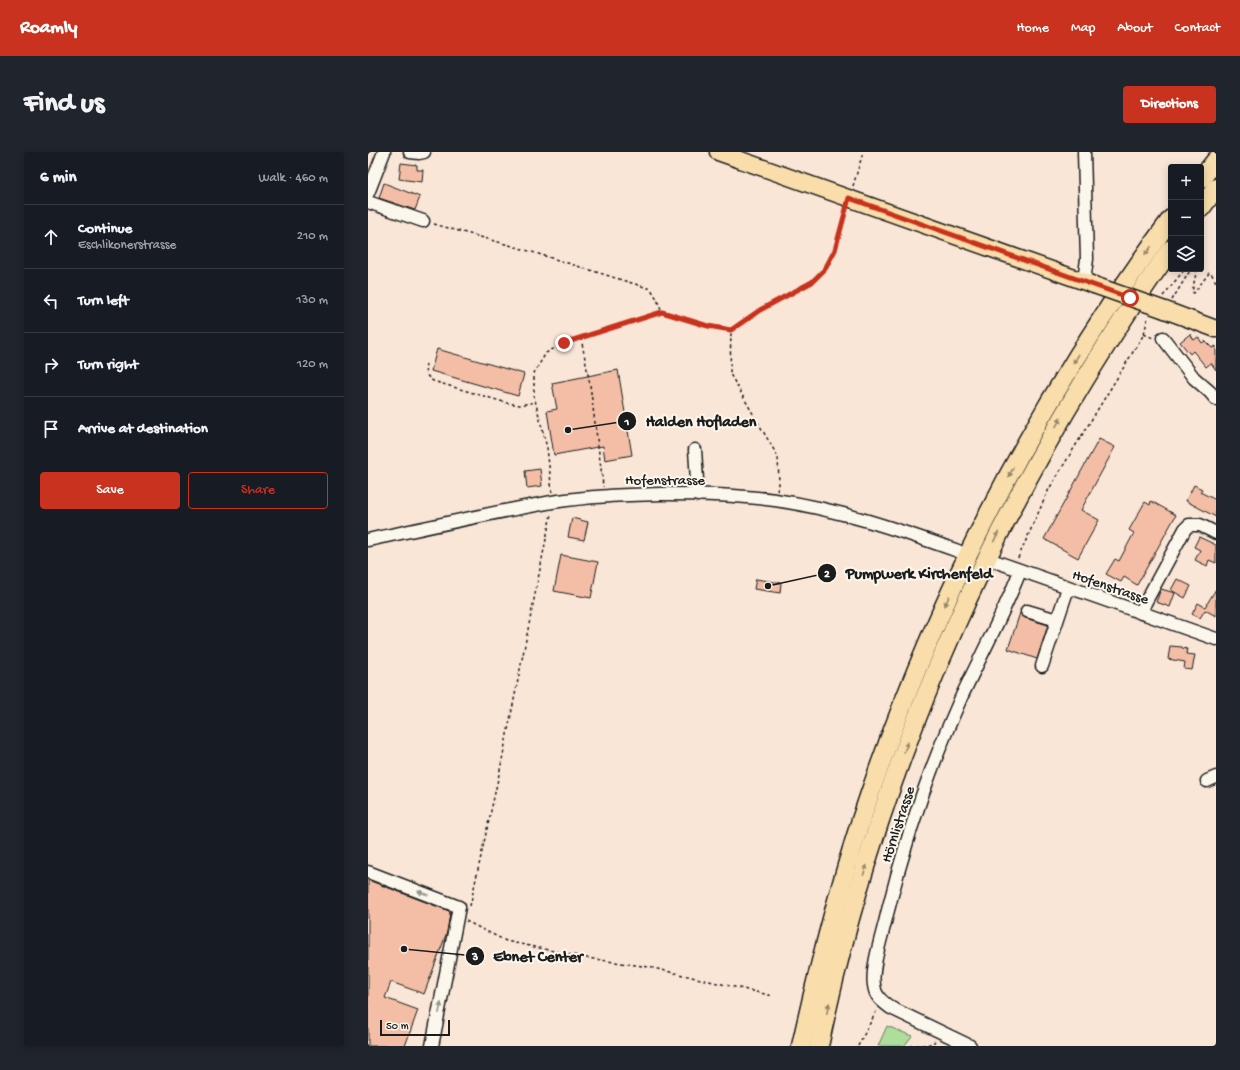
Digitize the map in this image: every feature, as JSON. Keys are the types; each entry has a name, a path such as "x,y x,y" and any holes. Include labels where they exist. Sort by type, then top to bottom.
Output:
{"highway":[{"path":"1204,175 1216,160"},
{"path":"1204,204 1216,188"},
{"path":"801,1046 829,932 861,822 889,742 920,662 940,616 979,534 1050,402 1108,310 1168,223"},
{"path":"820,1046 842,949 878,828 906,747 956,623 994,541 1038,458 1068,406 1119,324 1168,253"}],"main road":[{"path":"718,152 1089,283 1164,307 1216,329"}],"street":[{"path":"368,192 384,152"},
{"path":"410,152 424,152"},
{"path":"1084,152 1089,283"},
{"path":"368,202 423,221"},
{"path":"1163,338 1194,378 1216,399"},
{"path":"695,450 698,494"},
{"name":"Hofenstrasse","path":"368,540 553,502 625,494 698,494 775,500 826,510 875,523 958,551"},
{"path":"1141,613 1185,529 1189,525 1200,525 1216,533"},
{"name":"Hofenstrasse","path":"997,562 1216,639"},
{"name":"Hörnlistrasse","path":"882,1002 876,993 874,986 873,977 876,960 895,883 915,817 940,748 1017,570"},
{"path":"1042,666 1068,588"},
{"path":"1027,611 1057,620"},
{"path":"368,872 459,907 432,1046"},
{"path":"882,1002 970,1046"}],"path":[{"path":"470,906 500,770 553,502 547,448 534,396 534,373 546,353 564,343 662,312 708,326 731,330 760,310 812,282 825,269 835,250 862,152"},
{"path":"423,221 516,247 651,289 657,298 662,312"},
{"path":"1164,307 1183,272"},
{"path":"1164,307 1174,296 1188,272"},
{"path":"1196,272 1192,292 1194,293 1211,273 1216,282"},
{"path":"1017,570 1049,489 1144,334 1149,316"},
{"path":"731,330 730,374 778,457 779,484 775,500"},
{"path":"581,338 590,385 604,496"},
{"path":"426,364 424,370 427,376 433,381 507,403 520,404 536,402"},
{"path":"466,921 506,941 587,958 649,967 773,996"},
{"path":"858,1046 882,1002"},
{"path":"910,1046 932,1044 942,1032"}],"green space":[{"path":"887,1026 912,1036 904,1046 878,1046"}],"building":[{"path":"401,163 417,165 417,170 423,170 422,182 399,179"},
{"path":"384,183 420,197 415,210 379,198"},
{"path":"1190,334 1194,340 1198,337 1202,343 1205,341 1212,348 1216,346 1216,370 1211,363 1206,367 1193,351 1190,354 1180,342"},
{"path":"437,349 524,374 518,396 431,371"},
{"path":"618,370 632,455 605,460 603,446 554,455 547,411 557,409 552,383"},
{"path":"1099,439 1115,447 1081,510 1099,520 1078,558 1044,539"},
{"path":"540,469 542,486 527,488 525,471"},
{"path":"1194,485 1202,489 1200,492 1216,500 1216,517 1186,501"},
{"path":"1151,501 1176,515 1137,585 1124,577 1121,582 1106,574 1115,559 1119,561 1134,533 1129,530 1145,502 1150,505"},
{"path":"572,518 588,522 584,540 568,537"},
{"path":"1199,537 1216,545 1216,563 1209,560 1207,566 1195,560 1200,550 1194,547"},
{"path":"561,555 598,562 591,598 554,591"},
{"path":"756,579 781,583 780,593 754,589"},
{"path":"1177,579 1191,586 1185,598 1171,590"},
{"path":"1161,589 1175,593 1170,607 1156,602"},
{"path":"1216,589 1216,616 1205,610 1200,618 1192,614 1198,603 1205,607"},
{"path":"1020,613 1025,618 1048,625 1037,659 1008,649"},
{"path":"1170,646 1182,647 1187,649 1186,654 1195,655 1192,670 1184,669 1185,662 1168,659"},
{"path":"368,880 449,911 450,913 447,932 424,994 391,982 385,998 418,1010 405,1046 368,1046"}],"place":[{"name":"Halden Hofladen","path":"568,430"},
{"name":"Pumpwerk Kirchenfeld","path":"768,586"},
{"name":"Ebnet Center","path":"404,949"}],"route":[{"path":"564,343 662,312 708,326 731,330 760,310 812,282 825,269 835,250 849,198 1130,298"}]}
